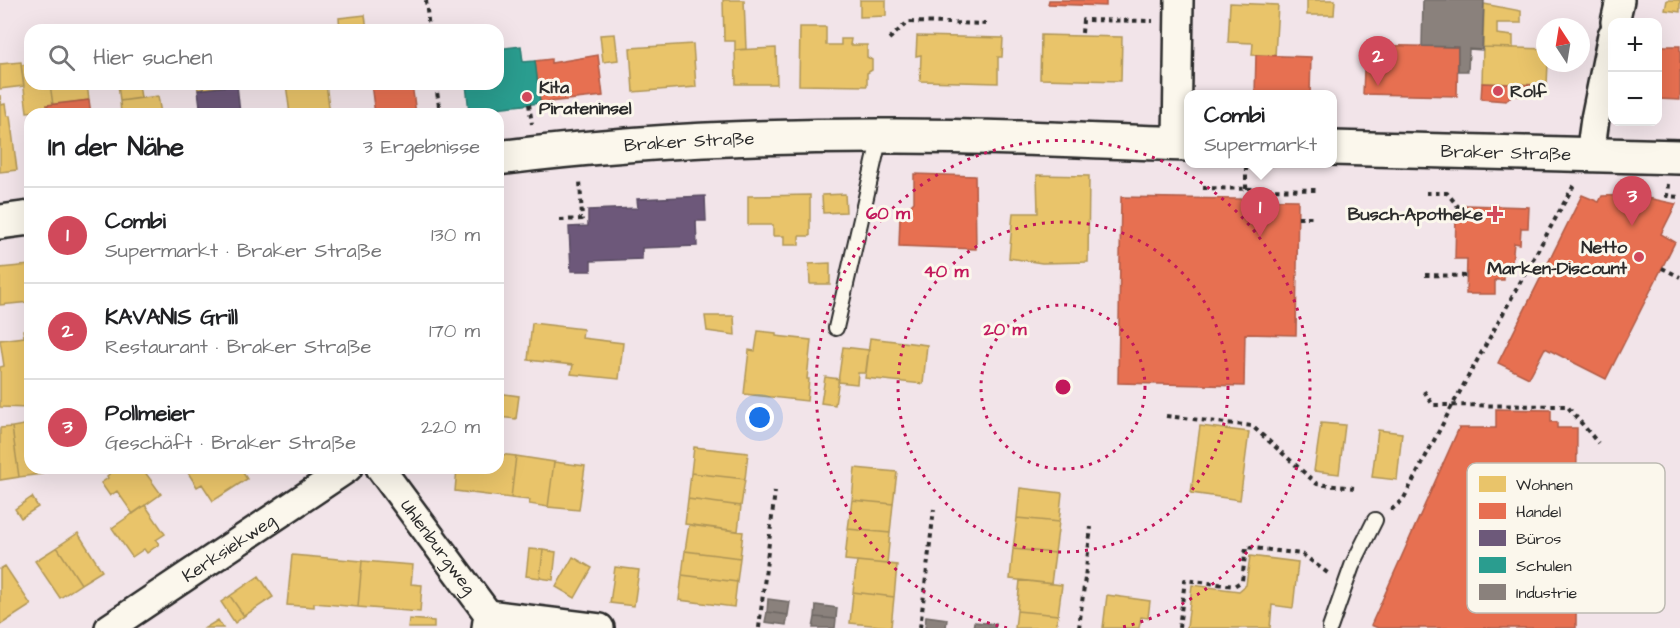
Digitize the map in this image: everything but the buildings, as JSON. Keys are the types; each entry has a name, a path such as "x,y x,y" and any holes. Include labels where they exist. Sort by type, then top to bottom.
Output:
{"main road":[{"name":"Braker Straße","path":"504,157 579,149 707,140 880,136 1182,144"},
{"name":"Braker Straße","path":"1337,148 1680,157"},
{"path":"0,222 24,219"}],"street":[{"path":"1616,18 1620,0"},
{"path":"1179,11 1182,144"},
{"path":"1590,155 1608,54"},
{"name":"Kerksiekweg","path":"109,628 339,474"},
{"name":"Uhlenburgweg","path":"384,474 487,621"},
{"path":"487,621 600,628"}],"lane":[{"path":"836,328 880,136"},
{"path":"1330,628 1352,566 1375,520"}],"path":[{"path":"426,0 428,24"},
{"path":"1082,33 1083,20 1179,11"},
{"path":"889,39 908,22 989,24"},
{"path":"437,90 439,108"},
{"path":"530,104 532,124"},
{"path":"560,220 582,219 579,149"},
{"path":"1375,520 1403,500 1590,155"},
{"path":"1246,168 1246,189"},
{"path":"1203,188 1316,190"},
{"path":"1426,193 1447,193 1461,210"},
{"path":"1298,217 1315,217"},
{"path":"1662,268 1680,277"},
{"path":"1425,275 1467,276"},
{"path":"1424,391 1433,405 1567,406 1599,443"},
{"path":"1166,416 1252,426 1317,484 1354,488"},
{"path":"759,628 775,491"},
{"path":"920,628 934,509"},
{"path":"1079,628 1091,527"},
{"path":"1179,628 1185,580 1234,586 1242,580 1246,547 1302,554 1345,586"}],"place":[{"name":"KAVANIS Grill","path":"1378,86"},
{"name":"Rolf","path":"1498,91"},
{"name":"Kita Pirateninsel","path":"527,97"},
{"name":"Busch-Apotheke","path":"1495,214"},
{"name":"Pollmeier","path":"1632,226"},
{"name":"Combi","path":"1260,237"},
{"name":"Netto Marken-Discount","path":"1639,257"}]}
